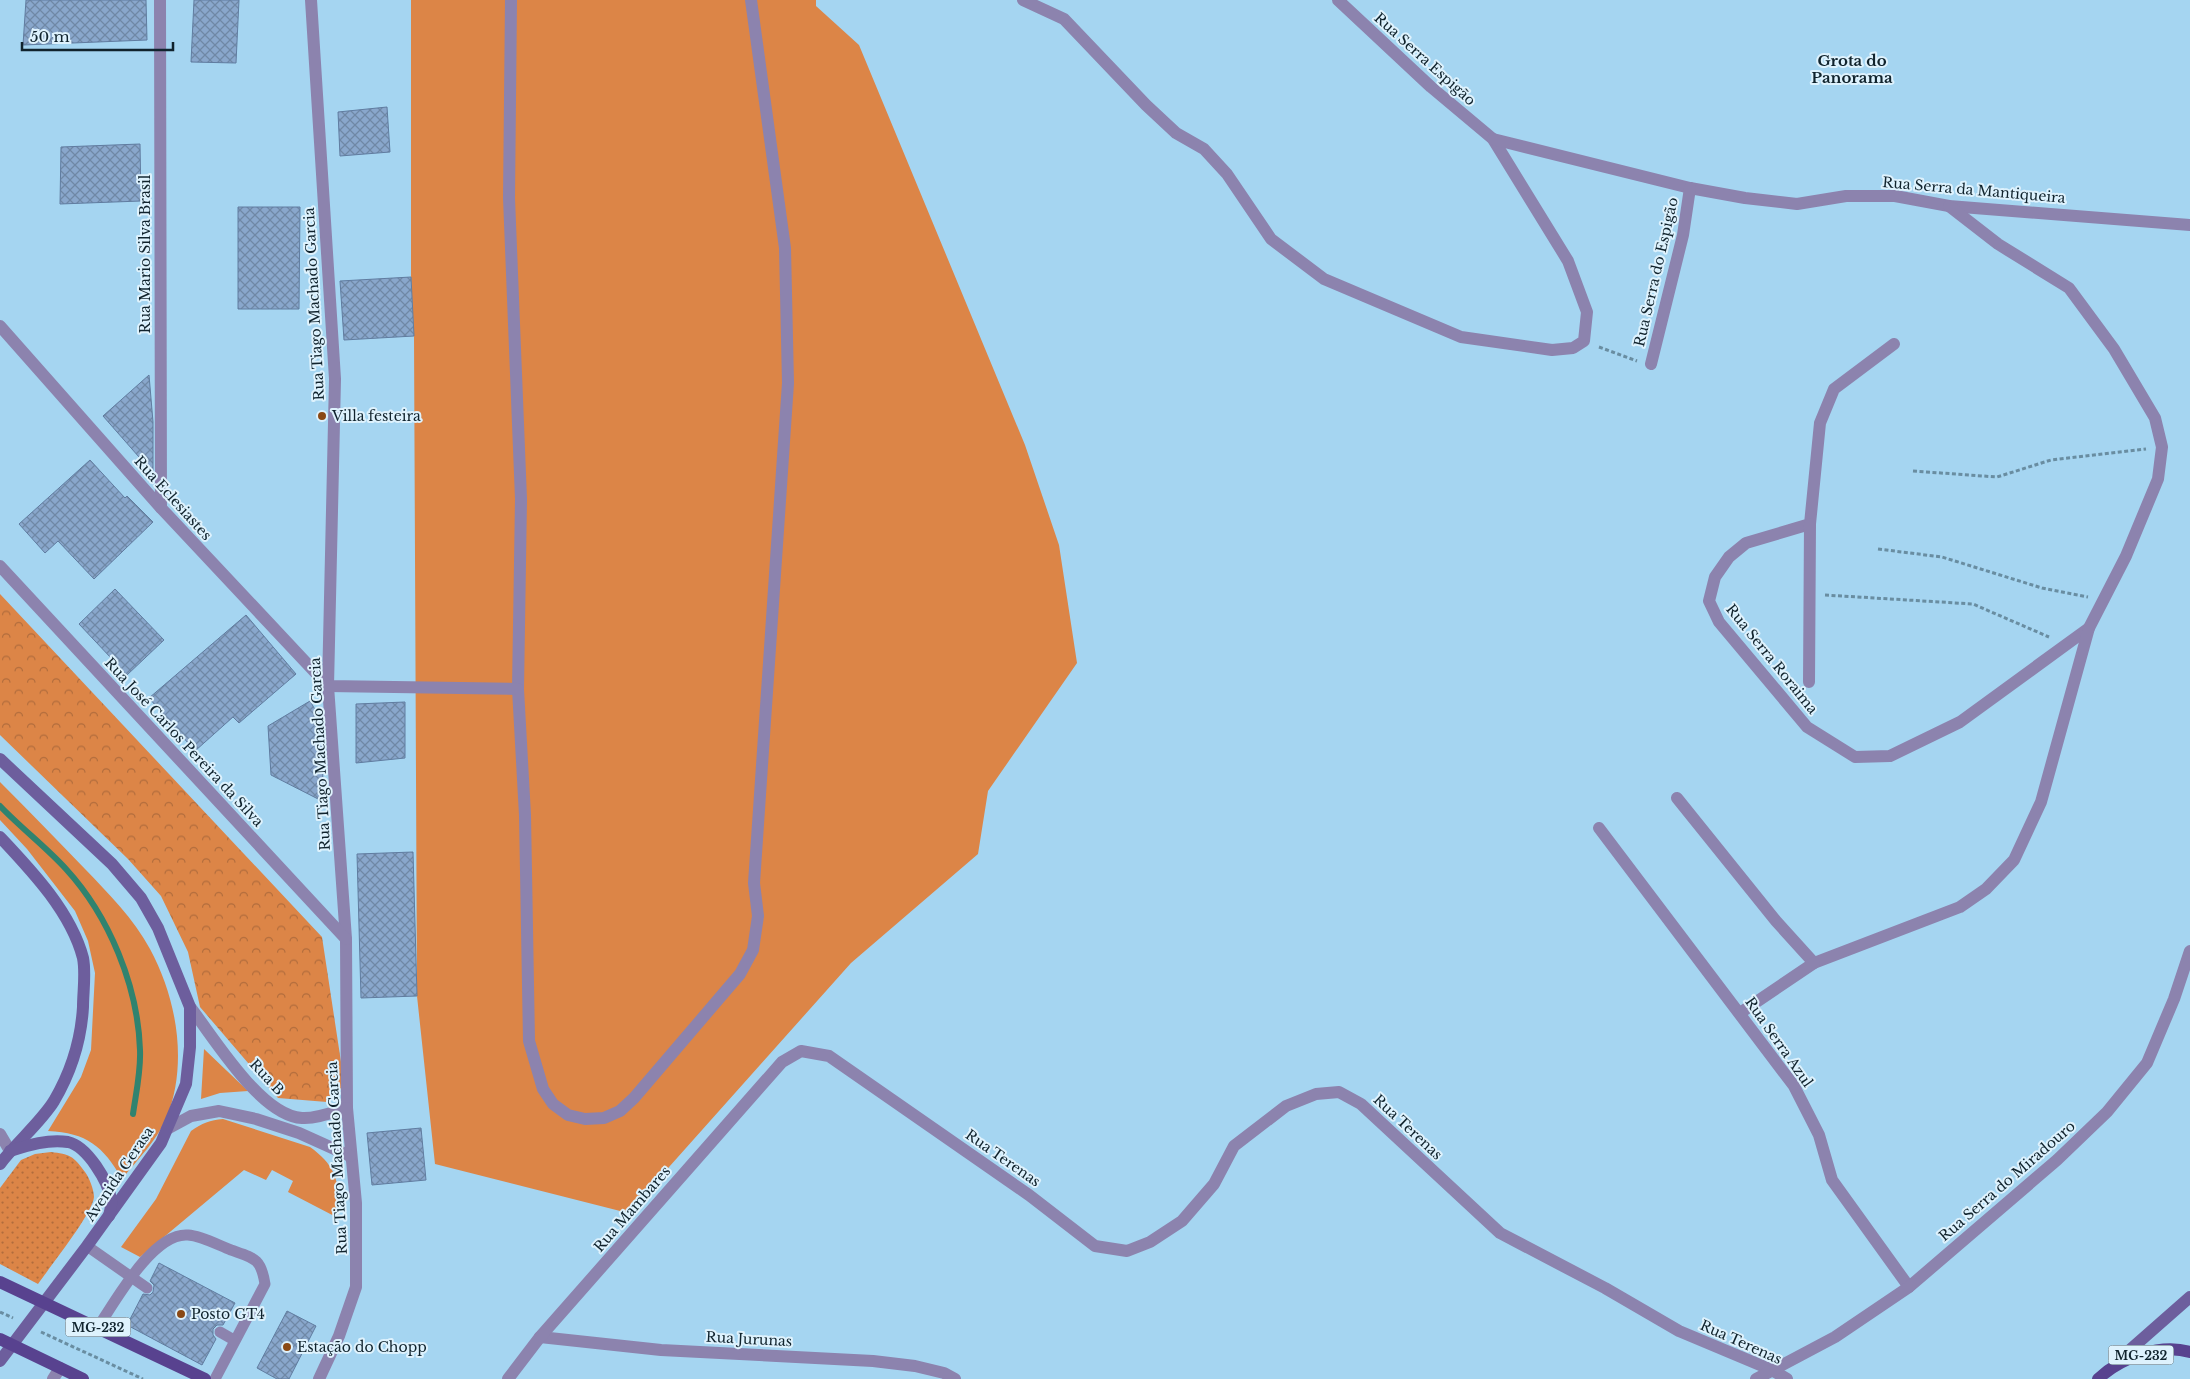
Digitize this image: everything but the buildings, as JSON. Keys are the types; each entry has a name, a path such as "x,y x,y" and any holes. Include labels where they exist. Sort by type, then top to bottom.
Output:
{"main road":[{"name":"Avenida Gerasa","path":"0,760 112,864 141,898 158,928 190,1007 190,1047 186,1084 160,1144 110,1216 45,1303 27,1325 6,1342"},
{"path":"0,837 35,876 61,911 74,935 83,960 82,1026 74,1062 54,1102 0,1164"},
{"path":"10,1151 36,1142 70,1142 82,1150 103,1176 111,1200 110,1216"},
{"name":"MG-232","path":"0,1282 205,1379"},
{"path":"2111,1367 2190,1297"},
{"path":"0,1361 6,1342 57,1374 83,1379"},
{"name":"MG-232","path":"2098,1379 2111,1367 2154,1350 2190,1352"}],"street":[{"name":"Rua Mario Silva Brasil","path":"160,0 160,508"},
{"name":"Rua Tiago Machado Garcia","path":"312,0 334,380 328,686 346,939 347,1108 350,1156 356,1203 356,1287 339,1336 319,1379"},
{"path":"511,0 509,198 522,499 518,689 525,815 529,1041 543,1090 553,1104 568,1115 585,1119 604,1118 620,1111 634,1098 740,974 753,950 758,916 754,883 788,383 785,248 751,0"},
{"path":"1023,0 1064,19 1146,105 1176,133 1204,149 1227,174 1271,239 1324,279 1461,337 1552,350 1573,348 1584,341 1587,312 1568,262 1493,139"},
{"name":"Rua Serra Espigão","path":"1338,0 1431,87 1493,139"},
{"name":"Rua Serra da Mantiqueira","path":"1493,139 1690,188 1745,198 1797,204 1846,196 1895,196 1949,206 2190,225"},
{"name":"Rua Serra do Espigão","path":"1651,364 1683,234 1690,188"},
{"name":"Rua Serra Roraima","path":"1740,1013 1814,963 1960,908 1986,889 2014,860 2041,802 2089,628 2126,556 2158,479 2162,447 2155,418 2114,349 2069,288 1998,244 1949,206"},
{"name":"Rua Eclesiastes","path":"0,326 160,508 328,686"},
{"name":"Rua Serra Roraima","path":"1809,682 1810,524 1820,423 1834,389 1894,344"},
{"name":"Rua Serra Roraima","path":"1810,524 1746,543 1729,557 1715,576 1709,600 1719,622 1807,727 1855,757 1890,756 1960,722 2089,628"},
{"name":"Rua José Carlos Pereira da Silva","path":"0,566 346,939"},
{"path":"328,686 518,689"},
{"path":"1677,798 1776,921 1814,963"},
{"name":"Rua Serra Azul","path":"1599,828 1794,1086 1819,1135 1832,1180 1909,1287"},
{"name":"Rua Serra do Miradouro","path":"1756,1379 1835,1337 1909,1287 2058,1160 2107,1112 2146,1063 2174,999 2190,951"},
{"name":"Rua B","path":"190,1007 266,1103 284,1114 301,1118 314,1117 347,1108"},
{"name":"Rua Terenas","path":"782,1062 801,1051 829,1056 1029,1195 1094,1246 1127,1251 1150,1242 1182,1220 1214,1184 1234,1146 1264,1121 1286,1106 1316,1094 1339,1092 1361,1104 1500,1233 1605,1288 1678,1331 1772,1370 1787,1379"},
{"name":"Rua Mambares","path":"508,1379 540,1337 782,1062"},
{"path":"168,1129 191,1116 219,1111 256,1119 299,1133 350,1156"},
{"path":"0,1134 10,1151"},
{"name":"Rua Jurunas","path":"540,1337 661,1350 873,1361 915,1366 944,1373 954,1379"}],"lane":[{"path":"98,1327 147,1256 167,1240 187,1234 256,1259 263,1270 265,1284 215,1379"},
{"path":"87,1246 147,1288"},
{"path":"220,1332 234,1340"}],"path":[{"name":"Rua Serra do Espigão","path":"1584,341 1622,357 1651,364"},
{"path":"1914,471 1997,477 2051,460 2162,447"},
{"path":"1878,548 1942,557 2042,588 2103,601"},
{"path":"1809,594 1973,604 2066,643"},
{"path":"27,1325 143,1379"}],"green space":[{"path":"411,0 816,0 816,6 859,45 1025,445 1059,545 1077,663 988,791 978,854 851,963 628,1213 435,1164 417,996 414,336 411,277"},
{"path":"0,594 322,937 343,1075 340,1091 331,1100 327,1102 278,1098 200,1007 188,952 161,896 128,859 0,735"},
{"path":"0,782 94,878 128,917 150,949 167,989 173,1010 178,1053 177,1075 173,1096 163,1125 147,1149 122,1179 108,1158 92,1143 84,1138 62,1132 48,1131 81,1077 91,1050 95,973 88,941 75,911 27,849 0,820"},
{"path":"204,1049 248,1091 220,1093 201,1099"},
{"path":"223,1119 310,1147 319,1154 332,1169 335,1177 338,1195 338,1218 288,1192 293,1181 272,1170 266,1180 244,1170 140,1257 121,1247 156,1199 191,1131 206,1122"},
{"path":"51,1152 67,1155 78,1162 88,1177 94,1197 92,1205 79,1227 38,1284 0,1264 0,1188 21,1160 35,1154"}],"waterway":[{"path":"0,806 66,869 95,908 108,930 118,953 134,1001 138,1026 140,1066 133,1114"}],"place":[{"name":"Villa festeira","path":"322,416"},
{"name":"Posto GT4","path":"181,1314"},
{"name":"Estação do Chopp","path":"287,1347"}],"district":[{"name":"Grota do Panorama","path":"1852,68"}]}
